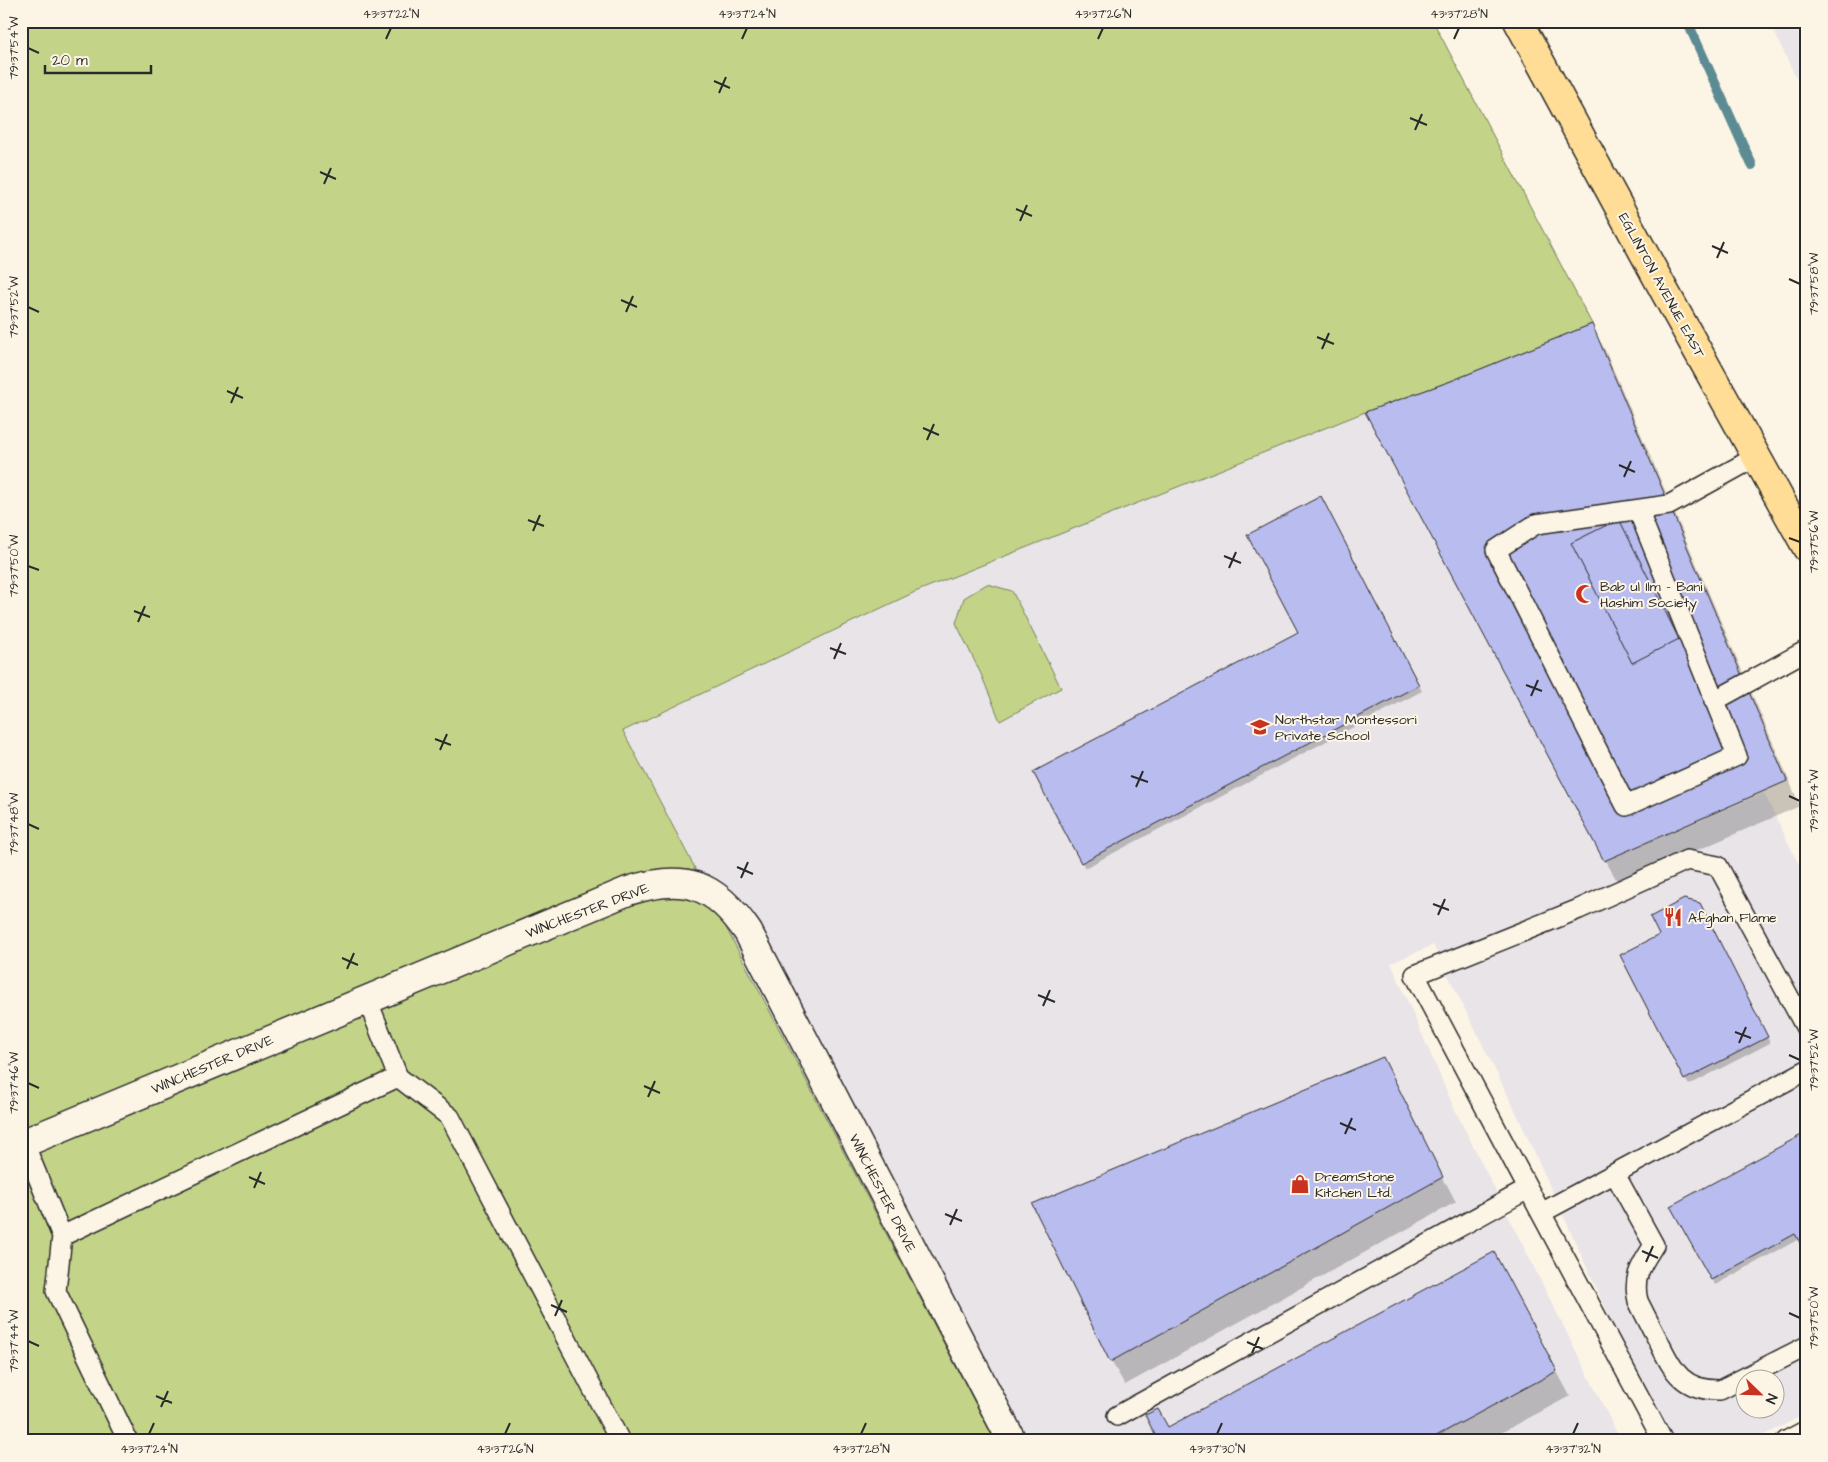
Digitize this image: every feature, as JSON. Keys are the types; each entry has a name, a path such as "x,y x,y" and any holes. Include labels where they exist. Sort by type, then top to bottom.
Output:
{"main road":[{"name":"EGLINTON AVENUE EAST","path":"1518,21 1807,548"}],"street":[{"name":"WINCHESTER DRIVE","path":"24,1143 640,887 661,883 679,882 690,884 703,888 717,897 739,919 748,932 1012,1441"}],"lane":[{"path":"1638,510 1737,756 1626,806 1496,550 1536,524 1669,505 1756,457"},
{"path":"1714,701 1807,650"},
{"path":"1663,1441 1415,976 1579,909 1687,860 1718,866 1807,1030"},
{"path":"367,1000 398,1077 450,1117 620,1441"},
{"path":"1541,1213 1807,1070"},
{"path":"62,1236 398,1077"},
{"path":"24,1143 62,1236 56,1291 128,1441"},
{"path":"1615,1174 1654,1245 1638,1272 1635,1290 1676,1374 1690,1384 1711,1390 1728,1388 1807,1346"},
{"path":"1117,1416 1528,1189"},
{"path":"1786,1441 1807,1430"}],"shaded area":[{"path":"1769,21 1807,21 1807,101"},
{"path":"1365,412 1604,861 1764,793 1807,881 1807,1413 1753,1441 1666,1441 1517,1114 1433,945 1391,963 1454,1108 1621,1441 986,1441 623,731 915,592"}],"green space":[{"path":"21,21 1433,21 1592,324 1451,381 1365,412 915,592 623,731 995,1441 21,1441"},
{"path":"987,584 1012,591 1061,688 1000,721 981,674 956,623 964,598"}],"building":[{"name":"Bab ul Ilm - Bani Hashim Society","path":"1592,324 1787,781 1604,861 1365,412 1451,381"},
{"path":"1321,496 1419,685 1081,863 1033,772 1298,632 1247,535"},
{"name":"Bab ul Ilm - Bani Hashim Society","path":"1619,519 1679,639 1632,663 1571,543"},
{"path":"1684,899 1700,903 1768,1037 1684,1080 1620,955 1659,935 1650,917"},
{"path":"1383,1057 1443,1177 1110,1362 1032,1204"},
{"path":"1807,1132 1807,1255 1795,1234 1711,1280 1670,1206"},
{"path":"1494,1252 1557,1371 1427,1441 1158,1441 1145,1415 1158,1409 1168,1427"}],"waterway":[{"path":"1687,21 1752,165"}],"place":[{"name":"Bab ul Ilm - Bani Hashim Society","path":"1585,594"},
{"name":"Northstar Montessori Private School","path":"1260,727"},
{"name":"Afghan Flame","path":"1673,917"},
{"name":"DreamStone Kitchen Ltd.","path":"1300,1184"}]}
